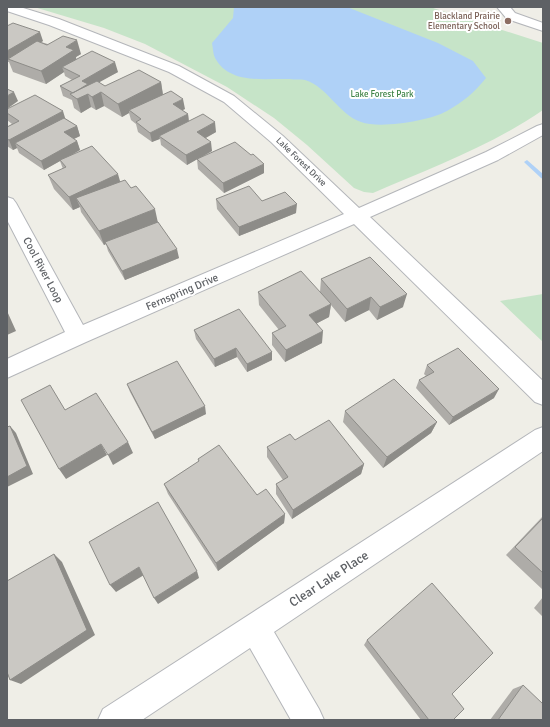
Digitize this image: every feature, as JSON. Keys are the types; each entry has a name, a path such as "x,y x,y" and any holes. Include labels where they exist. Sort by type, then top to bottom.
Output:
{"street":[{"name":"Lake Forest Drive","path":"7,7 54,22 167,66 229,99 277,139 543,395"},
{"path":"503,7 510,16 526,23 543,27"},
{"name":"Fernspring Drive","path":"7,369 78,336 358,216 492,156 542,130"},
{"name":"Cool River Loop","path":"7,203 78,336"},
{"name":"Clear Lake Place","path":"114,720 543,438"},
{"path":"255,628 308,720"}],"green space":[{"name":"Lake Forest Park","path":"34,7 430,7 543,43 543,110 503,135 460,156 373,193 364,192 354,188 307,145 274,118 227,87 145,44 104,28"},
{"path":"543,294 543,342 500,301"}],"water":[{"path":"234,7 347,7 438,43 473,61 486,78 478,88 458,104 439,115 404,123 380,125 361,122 346,113 327,94 313,83 305,80 248,78 229,73 221,67 214,56 212,43 233,18"}],"building":[{"path":"13,23 40,32 7,51 7,26"},
{"path":"63,36 77,40 66,47 74,50 41,71 8,59 37,41 47,45"},
{"path":"92,51 115,62 82,81 88,84 73,93 60,86 80,76 62,67"},
{"path":"139,70 161,82 118,104 101,92 92,97 88,94 77,99 70,94 97,81 105,86"},
{"path":"7,89 14,92 7,96"},
{"path":"171,91 183,99 173,104 188,114 150,133 136,122 141,119 129,110"},
{"path":"35,95 63,111 9,140 7,139 7,127 19,121 7,113 7,109"},
{"path":"203,114 215,122 197,132 211,142 186,155 159,136"},
{"path":"64,118 77,126 64,132 77,141 41,161 15,143"},
{"path":"235,142 251,155 253,154 264,164 223,183 197,159"},
{"path":"92,146 118,174 69,197 48,175 66,167 60,160"},
{"path":"125,180 131,188 136,186 155,209 99,231 76,198"},
{"path":"249,186 262,201 285,192 297,204 239,227 216,199"},
{"path":"158,222 177,249 122,271 105,242"},
{"path":"370,257 407,294 380,307 371,297 347,309 321,279"},
{"path":"301,271 331,304 309,315 323,331 286,350 272,333 286,326 258,292"},
{"path":"239,309 272,352 247,364 236,348 214,359 194,330"},
{"path":"458,348 499,389 453,417 419,380 434,372 427,365"},
{"path":"177,361 205,406 152,432 127,384"},
{"path":"394,379 437,422 387,457 345,411"},
{"path":"50,385 65,410 96,393 128,442 108,455 101,444 59,469 21,400"},
{"path":"329,420 364,464 293,510 276,484 288,477 267,447 290,434 295,440"},
{"path":"10,426 27,466 7,477 7,427"},
{"path":"219,445 257,495 266,489 285,514 216,563 164,484 199,461 198,459"},
{"path":"158,502 197,571 154,598 139,567 110,585 89,542"},
{"path":"543,518 543,573 515,547"},
{"path":"54,554 87,630 10,680 7,672 7,581"},
{"path":"432,583 493,653 452,694 464,709 453,720 429,720 367,640"},
{"path":"523,685 543,704 543,720 498,720"}],"waterway":[{"path":"527,162 543,177"}],"place":[{"name":"Blackland Prairie Elementary School","path":"508,21"}]}
